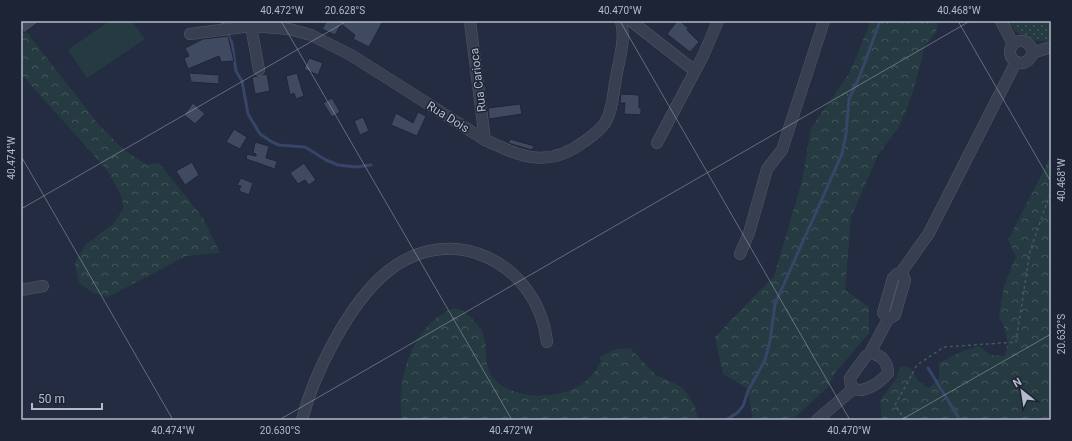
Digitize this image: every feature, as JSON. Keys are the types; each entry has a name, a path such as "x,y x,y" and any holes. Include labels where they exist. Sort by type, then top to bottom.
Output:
{"street":[{"name":"Rua Dois","path":"190,34 250,24 289,29 311,35 351,55 485,140 508,150 533,158 544,158 555,156 576,147 596,133 605,123 610,110 623,37 621,21"},
{"path":"631,21 695,71"},
{"path":"657,143 695,71 718,21"},
{"path":"740,254 749,233 768,169 782,150 824,21"},
{"path":"1001,21 1013,44"},
{"name":"Rua Carioca","path":"468,23 485,140"},
{"path":"250,24 259,70"},
{"path":"1017,41 1026,42 1032,48 1032,53 1028,61 1024,63 1016,62 1010,56 1009,51 1013,44 1017,41"},
{"path":"1032,53 1051,47"},
{"path":"853,389 850,383 850,378 866,356 870,353 888,319 895,315 905,280 900,274 929,233 1016,62"},
{"path":"302,420 319,373 348,319 380,278 396,265 415,256 435,251 457,250 480,255 501,265 520,279 534,298 543,319 547,342"},
{"path":"21,290 43,286"},
{"path":"816,420 853,389 862,390 884,378 888,373 884,360 878,355 870,353"}],"path":[{"path":"905,420 895,404 916,365 944,347 1016,342 1030,251 1051,191"}],"green space":[{"path":"109,21 132,21 145,39 87,78 68,50"},
{"path":"871,21 938,21 936,32 925,46 912,95 905,113 898,128 878,155 851,217 845,290 869,307 869,333 835,373 828,387 792,420 751,420 752,415 747,388 723,374 715,337 774,276 802,181 811,128 849,74"},
{"path":"1007,21 1051,21 1051,40 1038,41 1026,38 1016,31"},
{"path":"21,25 99,125 125,151 147,165 159,163 203,218 220,253 186,256 108,297 94,293 79,283 75,263 85,245 112,225 124,208 121,196 108,171 21,74"},
{"path":"1051,156 1051,420 882,420 880,400 897,378 900,366 910,368 918,381 929,388 939,378 939,363 965,350 979,346 990,355 1004,356 1008,344 1004,327 999,316 1004,286 1016,256 1008,240"},
{"path":"454,308 466,313 481,329 485,339 488,369 495,380 505,387 517,392 543,396 570,390 582,384 592,374 601,361 599,357 616,349 630,348 656,375 680,386 686,392 695,407 698,420 402,420 401,388 410,355 418,339 428,326 440,315"}],"building":[{"path":"21,21 40,21 24,33 21,28"},
{"path":"327,21 383,21 369,47 353,39 355,35 341,24 335,35 322,29"},
{"path":"677,21 680,21 688,28 687,30 699,42 690,52 667,34"},
{"path":"228,36 234,61 221,62 219,56 188,69 184,58 189,56 185,48 203,39"},
{"path":"309,58 323,63 318,75 304,69"},
{"path":"189,73 219,75 219,84 191,82"},
{"path":"297,73 304,96 296,99 294,93 290,95 286,76"},
{"path":"267,74 270,91 255,94 252,77"},
{"path":"621,94 639,95 639,108 641,108 641,115 624,114 625,103 620,103"},
{"path":"332,98 340,112 332,117 323,103"},
{"path":"193,103 205,114 195,124 184,115"},
{"path":"520,104 522,114 489,119 488,108"},
{"path":"418,112 426,116 417,136 391,125 396,113 413,123"},
{"path":"363,117 369,131 360,135 354,121"},
{"path":"234,129 247,137 240,149 226,142"},
{"path":"510,139 534,146 532,150 508,143"},
{"path":"255,142 269,146 266,158 277,161 275,169 246,159 247,154 256,156 256,154 253,153"},
{"path":"192,162 199,175 185,185 176,171"},
{"path":"304,163 316,180 309,185 305,180 298,184 290,173"},
{"path":"241,178 253,183 249,195 239,191 241,186 237,185"}],"waterway":[{"path":"221,21 232,43 236,71 242,81 248,114 260,134 279,145 305,147 326,160 338,165 355,167 371,165"},
{"path":"726,420 737,413 743,406 748,391 765,360 770,341 775,304 842,154 846,134 849,99 859,78 880,21"},
{"path":"928,368 960,420"}]}
